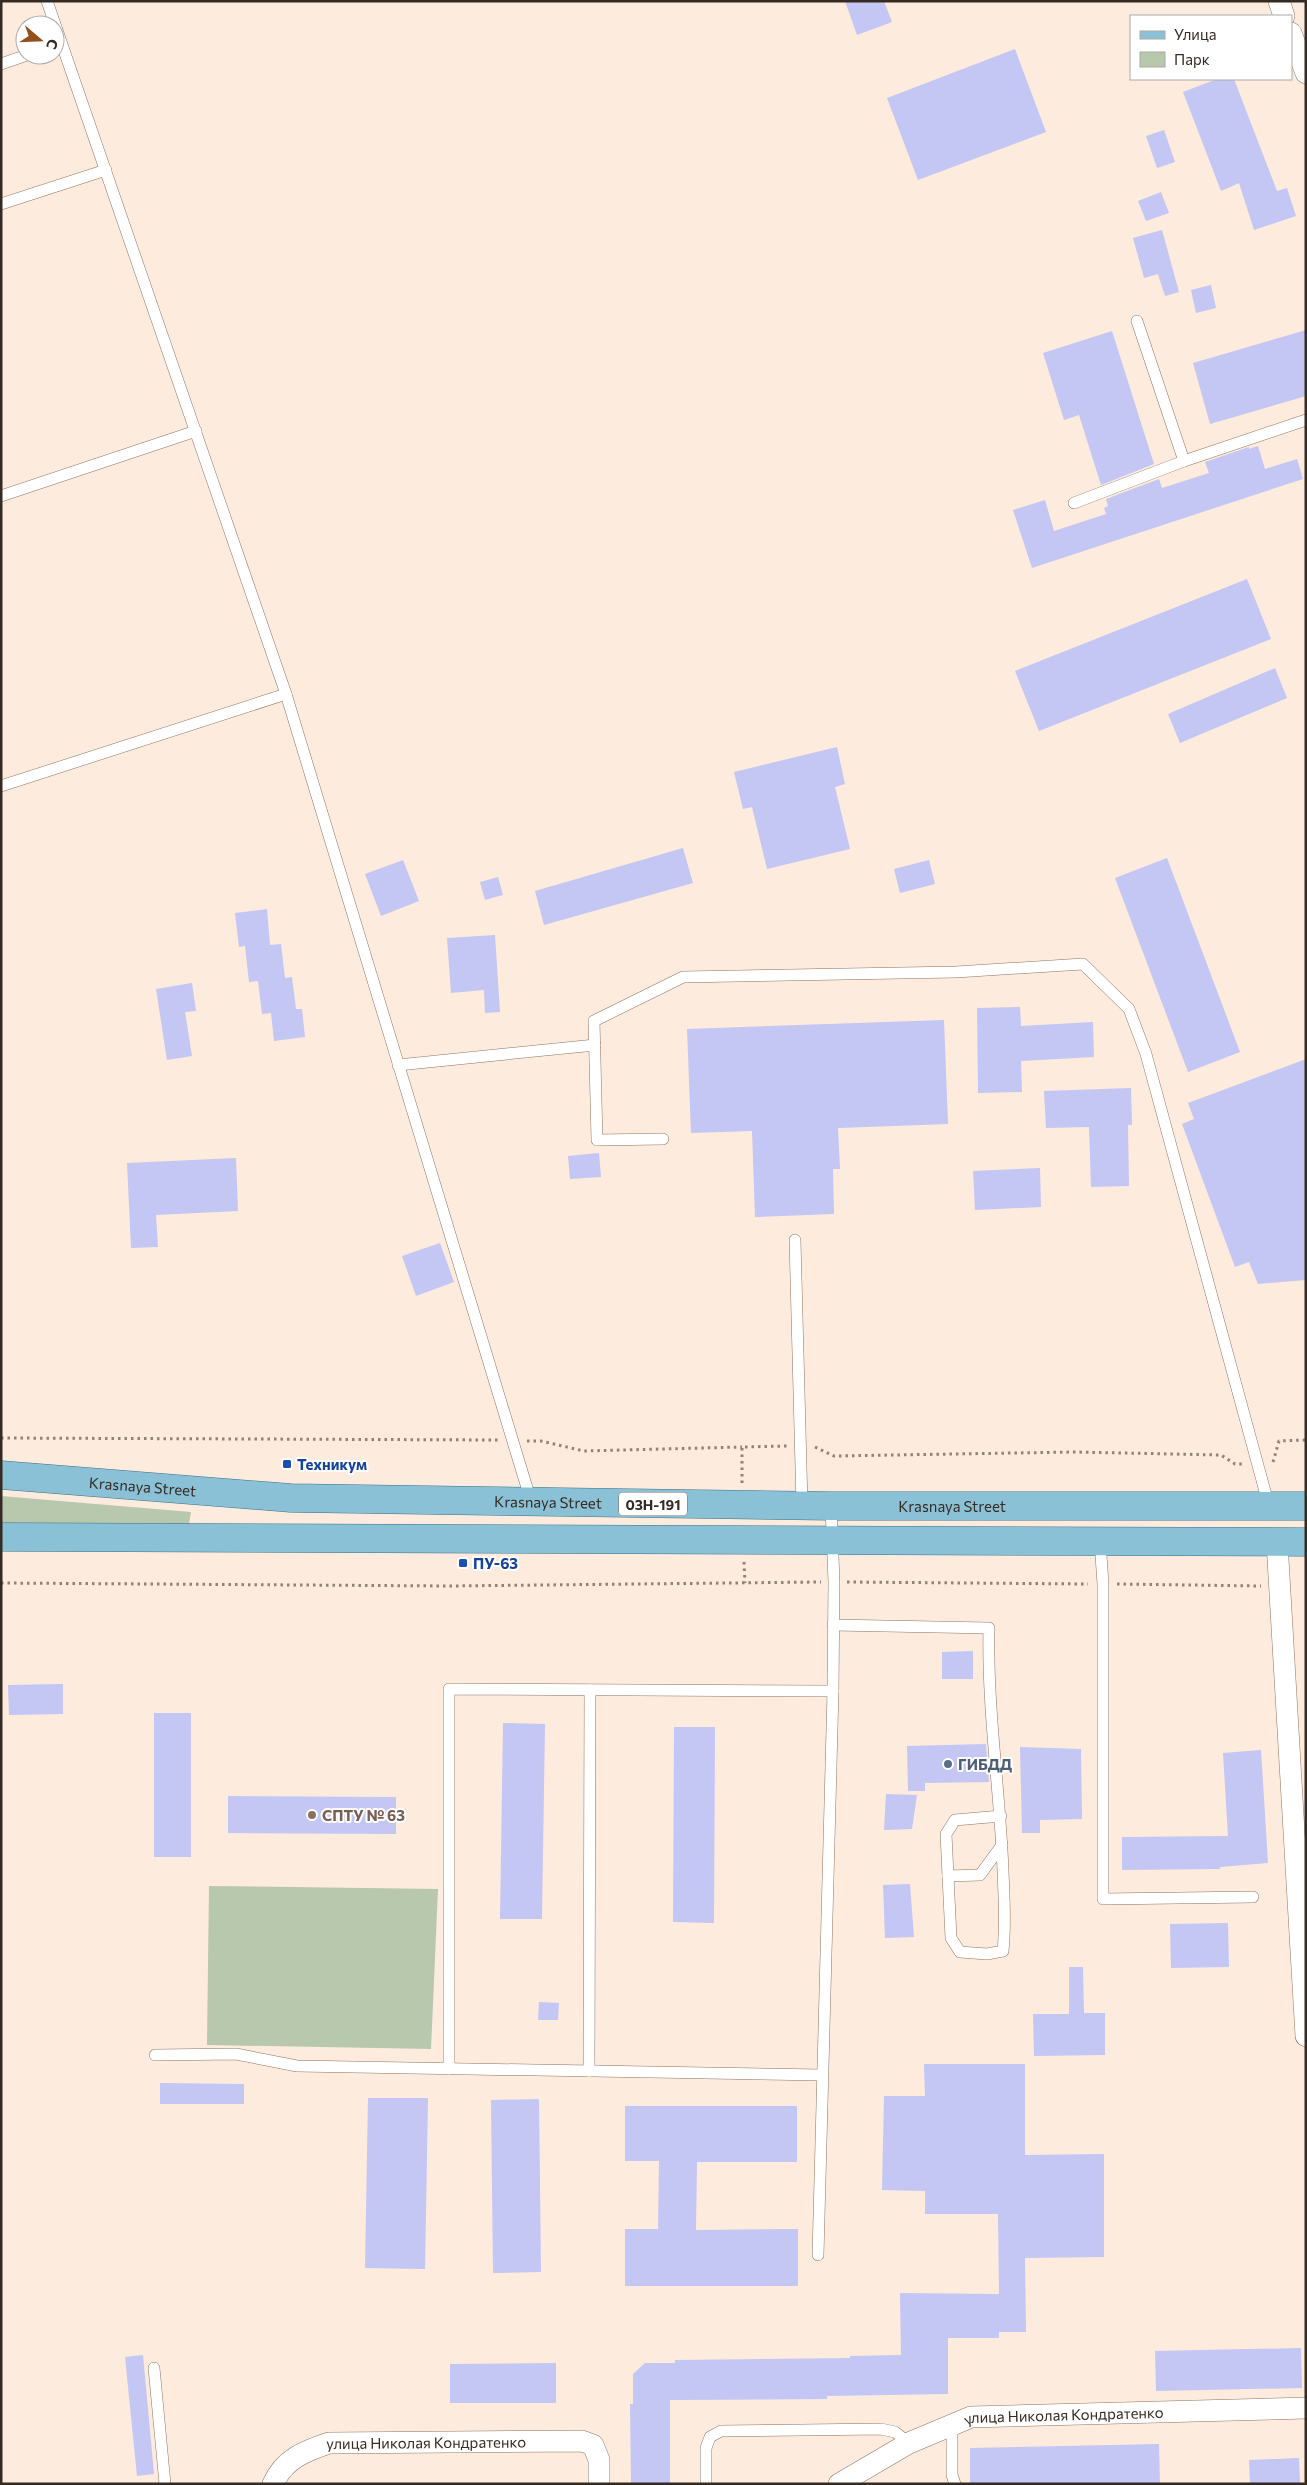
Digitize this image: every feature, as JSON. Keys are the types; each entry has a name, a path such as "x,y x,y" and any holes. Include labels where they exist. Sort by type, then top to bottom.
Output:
{"main road":[{"name":"Krasnaya Street","path":"1,1475 291,1498 831,1506 1306,1506"},
{"path":"1,1536 531,1540 832,1538 1306,1542"}],"street":[{"path":"1279,1 1284,15"},
{"path":"1292,36 1306,73"},
{"path":"1277,1542 1306,2036"},
{"name":"улица Николая Кондратенко","path":"839,2484 909,2443 971,2417 1306,2408"},
{"name":"улица Николая Кондратенко","path":"273,2484 288,2461 309,2450 330,2443 582,2441 593,2446 599,2460 599,2484"}],"lane":[{"path":"47,1 51,15"},
{"path":"1,64 15,59"},
{"path":"65,62 106,170 286,694 532,1503"},
{"path":"1,204 106,170"},
{"path":"1137,322 1184,461"},
{"path":"1074,503 1184,461 1306,420"},
{"path":"1,496 196,431"},
{"path":"1,786 286,694"},
{"path":"663,1138 598,1140 594,1021 683,977 956,972 1083,964 1129,1009 1146,1054 1269,1506"},
{"path":"398,1064 595,1046"},
{"path":"794,1240 802,1505"},
{"path":"818,2255 833,1691 834,1582 831,1506"},
{"path":"1100,1541 1103,1584 1103,1899 1253,1897"},
{"path":"833,1625 989,1628 993,1718 1001,1816 1005,1930 1003,1951 987,1954 960,1952 951,1938 946,1834 955,1820 1001,1816"},
{"path":"449,2069 450,1689 833,1691"},
{"path":"589,2071 590,1690"},
{"path":"948,1876 980,1875 1002,1845"},
{"path":"155,2055 236,2054 297,2066 822,2075"},
{"path":"154,2368 165,2484"},
{"path":"952,2424 952,2475 955,2484"},
{"path":"706,2484 706,2448 710,2436 721,2431 881,2428 895,2432 909,2443"}],"path":[{"path":"1,1438 512,1440 541,1441 584,1451 813,1446 834,1456 1074,1452 1221,1455 1236,1464 1273,1463 1279,1441 1306,1440"},
{"path":"742,1447 743,1505"},
{"path":"743,1539 745,1583"},
{"path":"1,1583 449,1586 834,1582 1279,1586"}],"green space":[{"path":"1,1496 191,1512 189,1524 1,1523"},
{"path":"209,1886 438,1889 431,2049 207,2045"}],"building":[{"path":"845,1 884,1 892,22 857,35"},
{"path":"1015,49 1046,132 918,180 887,98"},
{"path":"1214,80 1234,80 1277,191 1287,188 1296,216 1254,230 1239,183 1221,191 1183,92"},
{"path":"1164,130 1175,162 1157,168 1146,136"},
{"path":"1161,192 1169,213 1146,221 1138,201"},
{"path":"1162,230 1179,292 1165,296 1158,274 1144,278 1133,238"},
{"path":"1211,285 1216,308 1196,313 1191,290"},
{"path":"1306,330 1306,396 1210,424 1193,363"},
{"path":"1112,331 1154,464 1101,485 1079,415 1064,420 1043,353"},
{"path":"1258,446 1265,469 1297,459 1303,479 1032,568 1013,510 1045,500 1054,531 1106,514 1104,508 1108,506 1106,499 1159,479 1162,488 1209,473 1205,462 1249,447 1249,449"},
{"path":"1247,579 1271,639 1039,731 1015,671"},
{"path":"1275,668 1287,698 1180,743 1168,714"},
{"path":"837,747 845,784 835,787 850,849 767,869 752,807 743,809 734,772"},
{"path":"683,848 693,883 544,925 535,891"},
{"path":"1167,858 1240,1052 1188,1072 1115,878"},
{"path":"403,860 419,901 381,916 365,874"},
{"path":"929,860 935,884 900,893 894,869"},
{"path":"498,877 503,895 485,900 480,882"},
{"path":"267,909 270,945 281,944 285,978 292,977 296,1009 302,1009 305,1037 274,1041 271,1013 262,1014 258,981 249,982 245,946 239,947 235,913"},
{"path":"495,935 500,1012 485,1013 484,990 451,993 447,938"},
{"path":"192,983 196,1011 185,1012 192,1056 167,1060 156,989"},
{"path":"1020,1007 1021,1026 1093,1022 1094,1057 1021,1061 1022,1092 978,1093 977,1008"},
{"path":"944,1020 948,1124 838,1128 840,1169 833,1169 834,1214 755,1217 752,1131 691,1133 687,1029"},
{"path":"1306,1059 1306,1280 1258,1284 1249,1262 1235,1267 1182,1124 1194,1119 1188,1103"},
{"path":"1131,1088 1132,1125 1128,1125 1129,1186 1091,1187 1089,1127 1046,1128 1044,1091"},
{"path":"599,1153 601,1177 570,1179 568,1156"},
{"path":"236,1158 238,1211 156,1215 158,1247 131,1248 127,1163"},
{"path":"1040,1168 1041,1207 975,1210 973,1171"},
{"path":"440,1243 454,1282 416,1296 402,1256"},
{"path":"973,1651 973,1679 942,1679 942,1652"},
{"path":"63,1684 63,1714 9,1715 8,1685"},
{"path":"154,1713 191,1713 191,1857 154,1857"},
{"path":"503,1723 545,1724 542,1919 500,1919"},
{"path":"674,1727 715,1727 714,1923 673,1922"},
{"name":"ГИБДД","path":"986,1744 989,1782 925,1783 925,1791 908,1791 907,1746"},
{"path":"1020,1747 1081,1749 1082,1819 1040,1820 1040,1833 1022,1833"},
{"path":"1261,1750 1268,1863 1220,1867 1220,1869 1122,1870 1122,1837 1228,1836 1223,1753"},
{"path":"886,1794 917,1795 912,1829 884,1830"},
{"name":"СПТУ № 63","path":"228,1796 396,1797 396,1834 228,1833"},
{"path":"910,1884 914,1937 885,1938 883,1885"},
{"path":"1228,1923 1229,1967 1171,1968 1170,1924"},
{"path":"1069,1967 1083,1967 1084,2013 1105,2013 1105,2055 1034,2056 1033,2014 1069,2014"},
{"path":"539,2002 559,2003 558,2020 538,2020"},
{"path":"924,2064 1025,2064 1025,2155 1104,2154 1104,2257 1025,2258 1026,2332 999,2332 999,2338 948,2338 948,2394 827,2396 827,2399 670,2400 670,2484 631,2484 630,2404 633,2404 633,2374 645,2363 675,2363 675,2360 850,2358 850,2356 901,2355 900,2293 999,2294 998,2214 925,2214 925,2191 882,2190 884,2096 925,2096"},
{"path":"160,2083 244,2084 244,2104 160,2104"},
{"path":"368,2098 428,2098 425,2269 365,2268"},
{"path":"539,2099 541,2272 493,2273 491,2100"},
{"path":"625,2106 797,2106 797,2162 697,2162 696,2230 798,2229 798,2286 625,2286 625,2229 658,2229 659,2161 625,2161"},
{"path":"1301,2348 1302,2388 1156,2391 1155,2351"},
{"path":"143,2355 154,2474 137,2476 125,2357"},
{"path":"556,2363 556,2403 450,2403 450,2364"},
{"path":"1159,2444 1160,2484 970,2484 970,2448"},
{"path":"1299,2458 1300,2484 1250,2484 1249,2460"}],"place":[{"name":"Техникум","path":"287,1464"},
{"name":"ПУ-63","path":"463,1563"},
{"name":"ГИБДД","path":"948,1764"},
{"name":"СПТУ № 63","path":"312,1815"}]}
